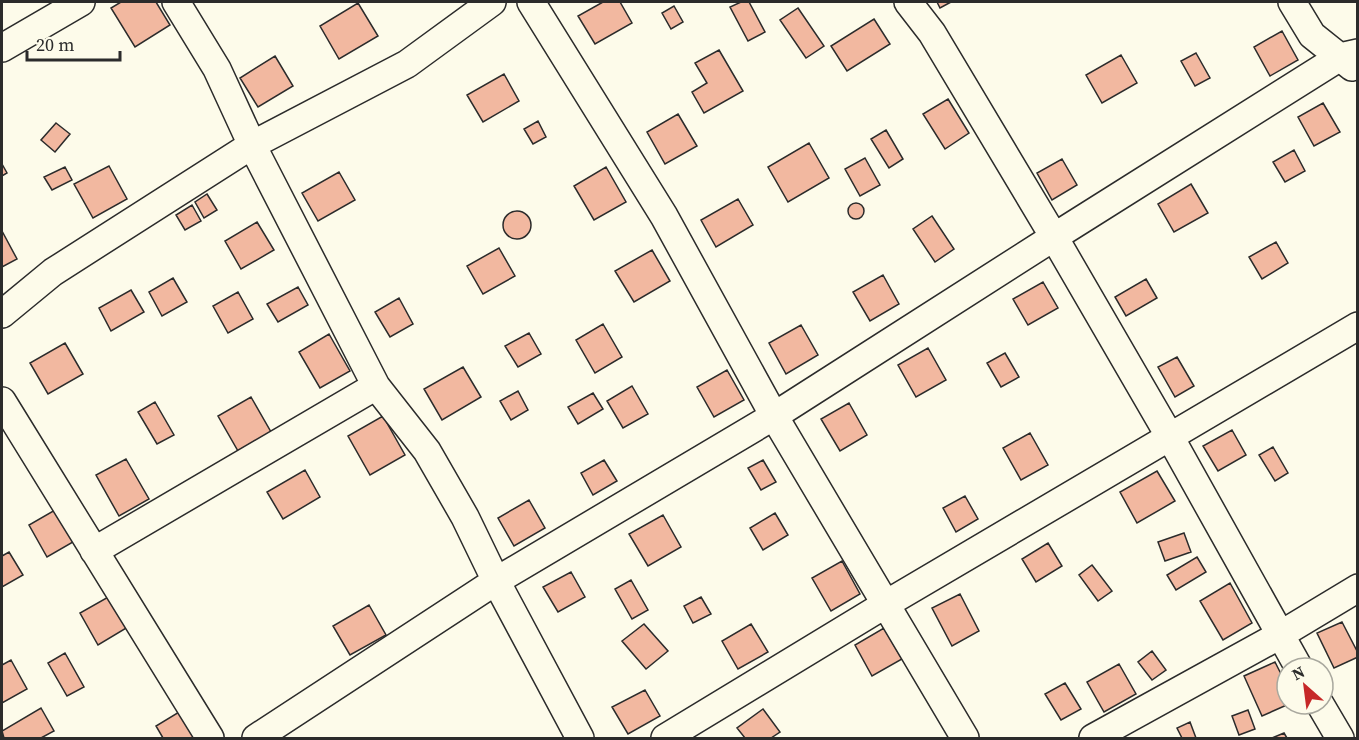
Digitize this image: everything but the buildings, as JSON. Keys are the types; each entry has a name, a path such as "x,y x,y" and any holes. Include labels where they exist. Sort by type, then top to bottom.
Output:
{"street":[{"path":"2,48 81,2"},
{"path":"176,2 218,69 252,146 376,386 427,451 465,517 496,581 580,738"},
{"path":"2,314 53,272 252,146 407,64 492,2"},
{"path":"531,2 664,216 774,416 965,738"},
{"path":"908,2 932,33 1054,237 1170,437 1292,656"},
{"path":"256,738 496,581 774,416 1054,237 1352,61 1312,35 1292,2"},
{"path":"665,738 886,604 1358,326"},
{"path":"94,551 376,386"},
{"path":"2,401 210,738"},
{"path":"1093,738 1280,635 1358,588"},
{"path":"1327,716 1340,738"}]}
